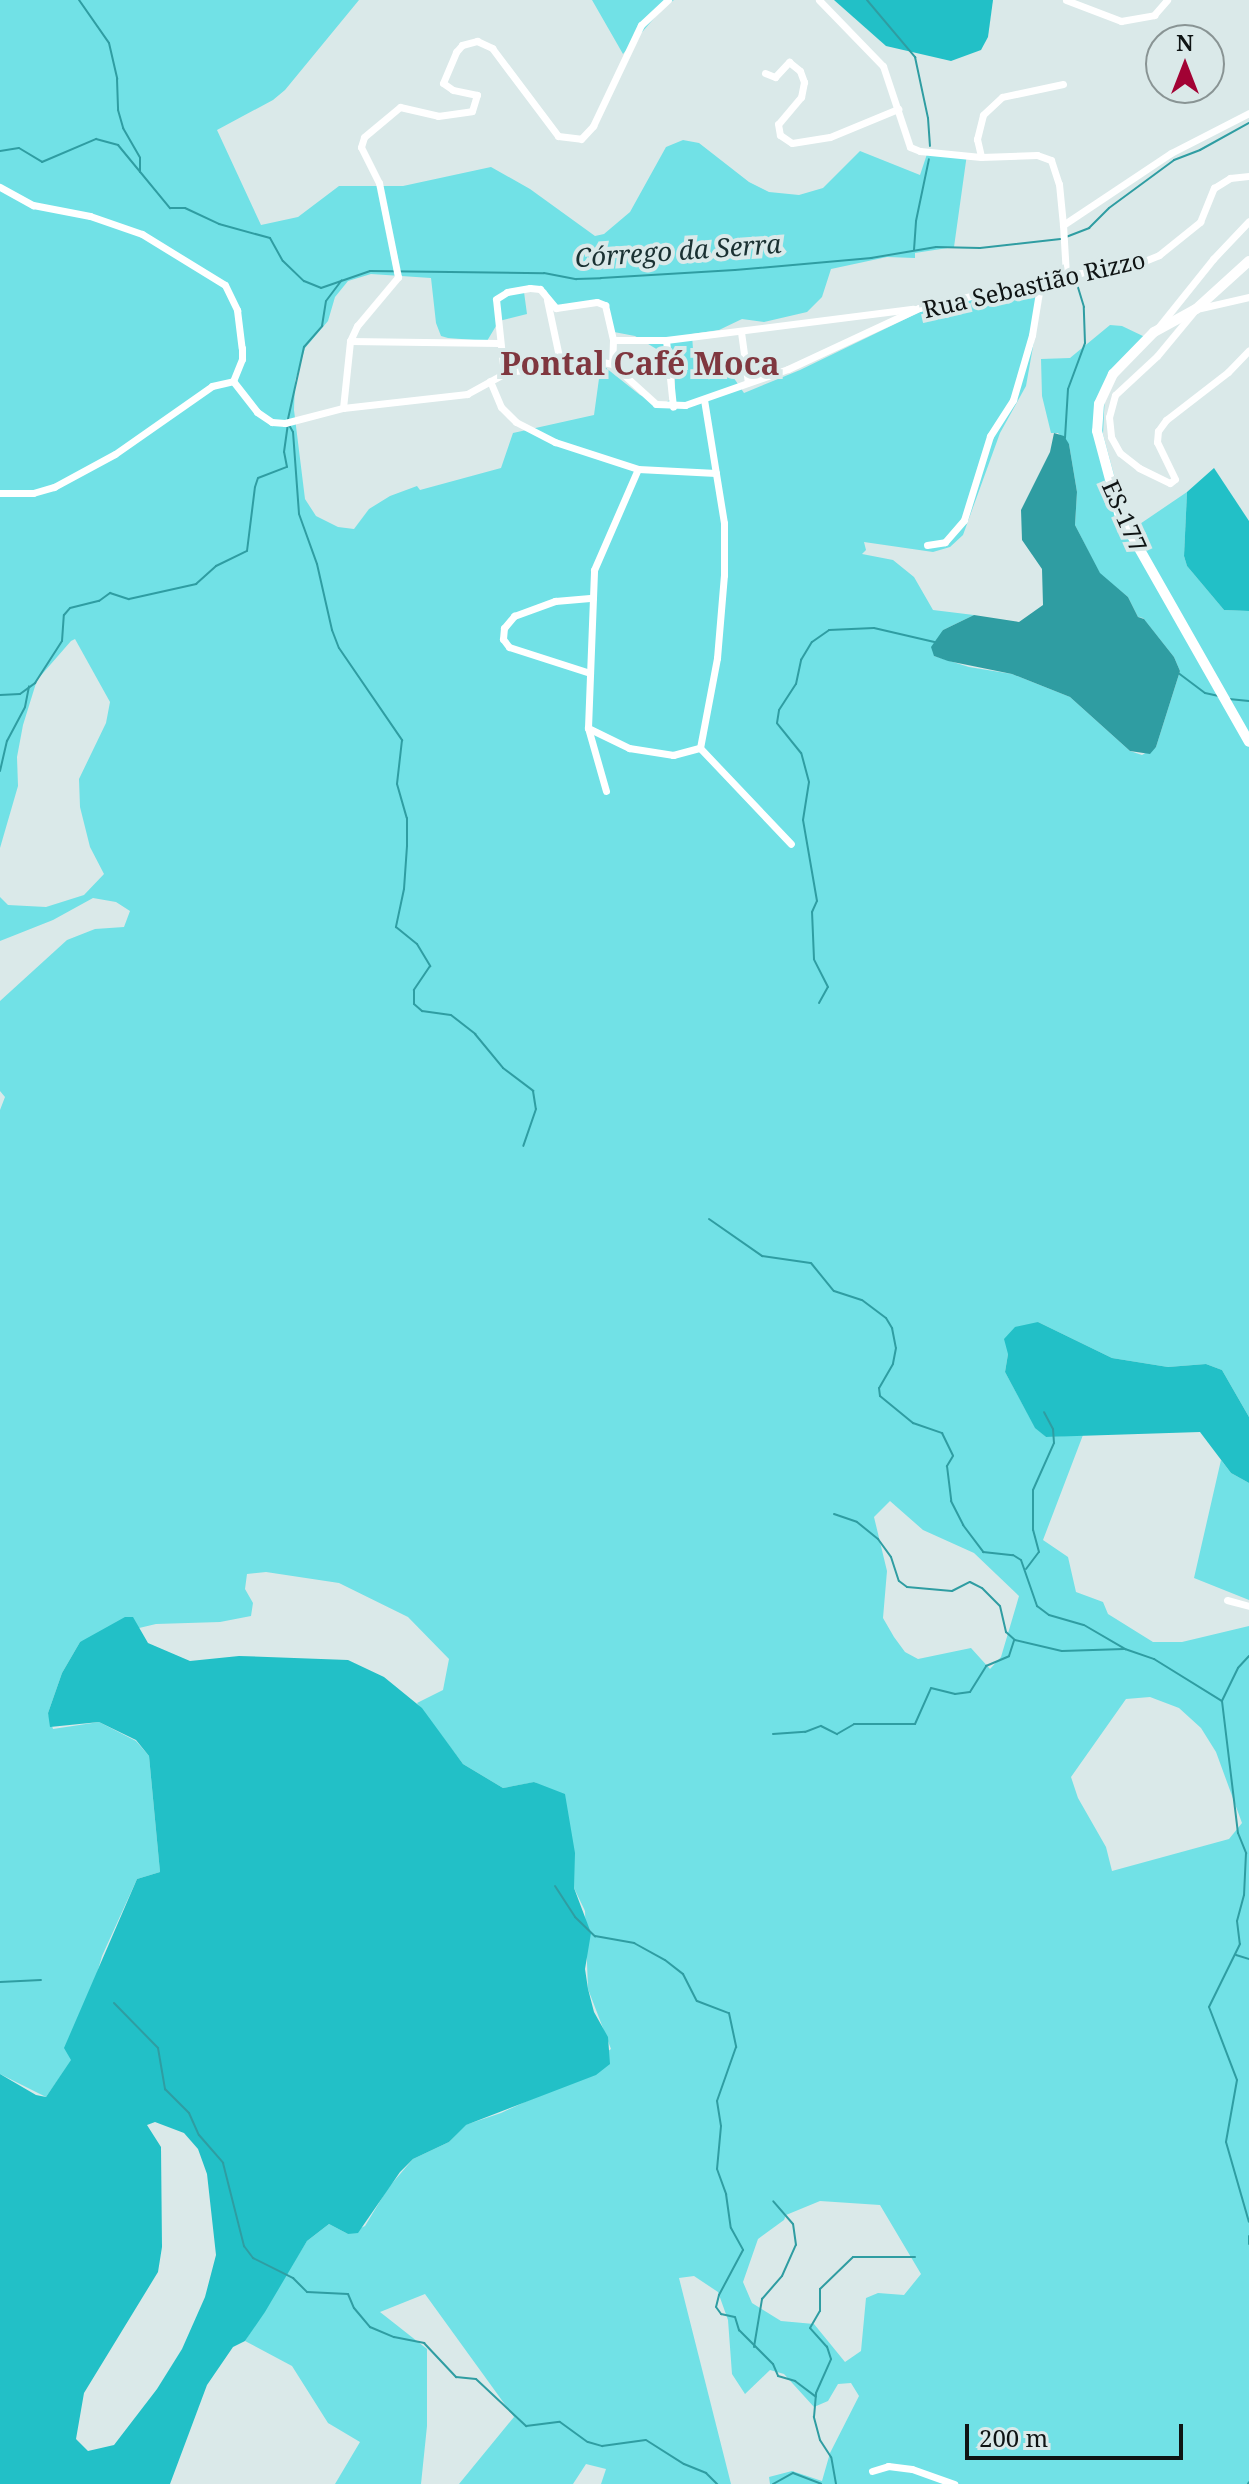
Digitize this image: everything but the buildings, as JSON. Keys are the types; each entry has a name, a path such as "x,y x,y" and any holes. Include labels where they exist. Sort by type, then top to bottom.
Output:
{"main road":[{"name":"ES-177","path":"1249,261 1196,309 1154,332 1113,374 1103,390 1097,431 1105,471 1119,513 1249,742"}],"street":[{"path":"343,408 350,341 357,326 398,274 379,183 361,147 374,127 400,107 438,116 472,111 477,95 453,90 443,83 456,52 462,45 477,41 492,48 558,136 581,139 593,126 634,36 653,12 668,0"},
{"path":"819,0 879,61 898,109 907,143 914,150 981,157 1037,155 1051,160 1059,184 1066,275"},
{"path":"1066,0 1121,21 1154,15 1167,0"},
{"path":"765,73 775,77 789,62 800,71 804,82 801,97 778,124 780,135 792,143 830,137 898,109"},
{"path":"981,157 979,126 989,107 1020,91 1063,84"},
{"path":"1064,229 1171,153 1249,113"},
{"name":"Rua Sebastião Rizzo","path":"673,407 704,400 788,369 919,308 1066,275 1125,267 1159,255 1200,222 1214,188 1230,178 1249,176"},
{"path":"0,187 33,205 90,216 142,234 225,285 237,310 242,348 242,359 233,381"},
{"path":"1154,332 1213,259 1249,221"},
{"path":"927,545 945,542 964,520 990,436 1013,400 1032,335 1041,280"},
{"path":"504,374 495,304 498,296 530,288 540,289 556,308 597,302 605,305 613,340 612,364"},
{"path":"1249,297 1196,309 1157,356 1115,395 1109,417 1111,437 1120,453 1139,468 1170,483 1175,479 1157,442 1158,431 1166,420 1228,372 1249,350"},
{"path":"546,298 561,366"},
{"path":"613,340 666,340 741,332 780,323 919,308"},
{"path":"741,332 748,383"},
{"path":"233,381 257,412 272,422 293,422 343,408 467,394 504,374 598,361 612,364 656,404 673,407 666,340"},
{"path":"350,341 499,343"},
{"path":"0,493 33,493 54,487 115,454 212,386 233,381"},
{"path":"490,381 501,407 516,422 555,442 638,469 716,473"},
{"path":"700,748 717,658 724,575 724,523 704,400"},
{"path":"606,791 588,728 594,570 638,469"},
{"path":"590,673 509,647 503,639 504,628 514,616 555,601 593,598"},
{"path":"588,728 629,748 673,755 700,748"},
{"path":"700,748 791,844"},
{"path":"1227,1600 1249,1606"},
{"path":"872,2471 888,2466 912,2469 954,2484"}],"shaded area":[{"path":"0,0 359,0 285,90 273,100 217,130 261,225 298,217 339,186 403,186 491,167 530,189 595,236 604,234 630,212 666,147 683,140 699,143 749,182 769,192 799,195 823,188 860,151 920,175 928,151 967,154 954,247 915,253 915,258 887,257 831,269 822,297 807,312 764,322 742,319 719,330 692,334 694,365 725,365 744,393 800,370 924,310 1022,288 1027,296 1042,296 1026,386 1000,433 963,535 950,547 933,552 864,542 866,550 862,554 893,560 914,577 933,610 974,615 943,630 934,656 969,667 1012,674 1070,697 1130,751 1142,755 1156,747 1180,671 1174,657 1143,618 1138,617 1128,597 1100,574 1075,525 1077,492 1069,444 1058,433 1051,433 1042,396 1041,359 1070,358 1110,325 1122,326 1145,337 1105,392 1103,434 1123,508 1134,528 1187,492 1184,556 1187,566 1224,610 1249,611 1249,1417 1222,1370 1206,1364 1168,1367 1112,1358 1038,1322 1008,1354 1005,1372 1035,1427 1046,1437 1083,1435 1043,1540 1068,1557 1076,1592 1103,1602 1108,1614 1153,1642 1182,1642 1249,1626 1249,2484 770,2484 769,2477 792,2471 822,2481 830,2453 859,2396 851,2383 838,2384 828,2401 814,2407 784,2374 770,2370 745,2394 732,2374 728,2320 718,2292 694,2276 679,2278 731,2484 601,2484 606,2469 586,2464 573,2484 459,2484 514,2417 425,2294 380,2312 427,2349 427,2426 421,2484 335,2484 360,2442 328,2423 292,2366 245,2341 307,2241 329,2224 348,2234 365,2226 388,2188 413,2159 449,2142 465,2125 501,2113 551,2090 611,2049 588,1989 585,1911 574,1888 573,1845 535,1782 503,1788 463,1764 417,1703 443,1690 449,1659 408,1617 339,1583 266,1572 247,1574 245,1589 253,1603 251,1616 220,1622 156,1624 80,1642 62,1673 48,1713 53,1729 99,1722 136,1741 149,1756 160,1872 137,1879 102,1956 72,2060 46,2097 0,2074 0,1110 5,1097 0,1091 0,1001 67,940 95,929 124,927 130,911 116,902 93,898 53,920 0,941 0,897 8,905 46,907 84,895 104,874 90,847 80,807 79,779 106,723 110,702 75,639 37,680 17,757 18,786 0,848","holes":["371,274 431,278 436,323 441,336 448,338 487,341 499,321 527,314 524,292 537,287 546,290 555,306 606,306 614,332 635,336 663,353 675,370 675,397 663,404 640,395 601,364 594,415 513,433 501,468 420,490 417,486 390,496 369,509 354,529 338,527 316,516 305,499 294,410 295,381 305,348 328,321 335,297 348,281","890,1501 923,1530 974,1553 1019,1596 1001,1657 990,1669 971,1648 918,1659 905,1652 883,1618 887,1571 874,1517","1150,1697 1179,1708 1201,1728 1216,1752 1242,1823 1229,1839 1112,1871 1106,1847 1078,1798 1071,1777 1126,1699","820,2201 880,2205 921,2274 904,2295 878,2293 866,2298 861,2351 845,2362 814,2324 781,2321 752,2303 743,2282 758,2239 784,2220 786,2215"]},
{"path":"592,0 674,0 663,8 623,54"},
{"path":"834,0 993,0 988,37 981,50 951,61 886,46"},
{"path":"1054,433 1064,436 1069,444 1077,492 1075,525 1100,573 1128,597 1138,617 1144,619 1174,657 1180,671 1156,747 1150,754 1130,751 1070,697 1012,674 934,656 931,647 943,630 974,615 1019,622 1043,605 1042,569 1022,540 1021,510 1050,452"},
{"path":"1214,468 1249,521 1249,611 1224,610 1187,566 1184,556 1187,492"},
{"path":"1038,1322 1112,1358 1168,1367 1206,1364 1222,1370 1249,1417 1249,1483 1231,1473 1200,1432 1046,1437 1035,1428 1005,1372 1008,1354 1004,1339 1015,1327"},
{"path":"1221,1460 1231,1473 1249,1483 1249,1600 1194,1578"},
{"path":"125,1617 133,1617 148,1643 190,1661 239,1656 348,1660 384,1677 422,1708 463,1764 503,1788 534,1782 565,1794 575,1853 574,1888 591,1933 585,1969 588,1989 594,2012 608,2037 610,2064 596,2075 466,2125 449,2142 413,2159 400,2172 358,2233 348,2234 329,2224 307,2241 245,2341 233,2347 207,2385 170,2484 0,2484 0,2074 36,2095 46,2097 71,2060 64,2048 137,1879 160,1872 149,1756 136,1740 99,1722 50,1727 48,1713 62,1673 80,1642","holes":["155,2122 184,2133 198,2149 207,2174 216,2255 205,2297 182,2349 157,2389 114,2445 88,2451 76,2439 84,2393 158,2272 162,2247 161,2147 147,2125"]}],"waterway":[{"path":"79,0 109,43 117,79 118,110 123,128 140,158 140,172"},
{"path":"867,0 915,57 928,118 930,146"},
{"name":"Córrego da Serra","path":"1066,237 1089,228 1109,208 1174,160 1200,150 1249,123"},
{"name":"Córrego da Serra","path":"0,151 19,148 42,162 96,139 118,145 170,208 185,208 219,224 270,238 283,261 304,281 321,288 370,271 544,273 576,279 601,278 735,270 871,258 936,247 980,248 1060,239"},
{"path":"914,250 916,221 929,159"},
{"path":"288,419 304,347 322,326 326,301 342,280"},
{"path":"1065,438 1068,389 1085,343 1084,307 1076,280"},
{"path":"0,695 20,694 35,683 62,641 64,615 70,608 99,601 110,593 129,599 196,584 216,566 247,551 255,487 258,478 287,467 284,452 288,425"},
{"path":"289,425 293,432 299,514 317,564 332,630 339,648 402,740 397,784 407,818 407,846 404,889 396,927 417,944 430,966 414,990 414,1004 422,1011 451,1015 475,1034 503,1068 533,1091 536,1109 523,1146"},
{"path":"819,1003 828,987 814,959 812,912 817,901 803,820 809,782 801,753 777,723 779,710 796,684 801,660 812,642 829,630 874,628 934,642"},
{"path":"1177,672 1205,693 1219,696"},
{"path":"0,771 7,741 25,707 29,686"},
{"path":"1229,699 1249,701"},
{"path":"709,1219 762,1256 811,1263 834,1291 862,1300 886,1318 892,1328 896,1348 893,1364 879,1388 880,1396 913,1423 942,1433 953,1456 947,1466 951,1501 963,1525 983,1552 1013,1555 1021,1560 1037,1606 1049,1615 1084,1625 1125,1649 1154,1659 1222,1701"},
{"path":"1026,1569 1039,1552 1033,1530 1033,1490 1054,1443 1053,1429 1044,1412"},
{"path":"834,1514 857,1522 878,1539 891,1557 899,1581 907,1587 952,1591 970,1582 982,1588 1000,1606 1006,1632 1015,1640 1062,1651 1124,1649"},
{"path":"773,1734 805,1732 821,1726 837,1734 854,1724 915,1724 931,1688 955,1694 970,1692 986,1666 1009,1656 1014,1641"},
{"path":"1249,1656 1238,1668 1222,1701 1238,1833 1246,1853 1244,1895 1237,1921 1240,1944 1209,2007 1237,2080 1226,2142 1249,2222"},
{"path":"555,1886 575,1917 595,1936 634,1943 665,1960 683,1974 697,2001 729,2013 736,2047 717,2101 721,2126 717,2169 726,2194 731,2228 743,2250 719,2295 716,2307 721,2314 735,2317 739,2330 773,2364 778,2376 795,2381 816,2397"},
{"path":"1236,1955 1249,1959"},
{"path":"0,1982 41,1980"},
{"path":"114,2003 158,2048 165,2089 189,2113 199,2135 223,2163 244,2246 253,2258 293,2278 307,2292 348,2294 354,2308 370,2327 394,2337 424,2343 456,2377 476,2379 526,2426 560,2422 588,2442 602,2446 646,2440 684,2464 706,2473 717,2484"},
{"path":"754,2347 762,2299 782,2276 796,2245 793,2224 773,2201"},
{"path":"1249,2236 1249,2244"},
{"path":"836,2484 831,2457 820,2440 814,2417 816,2393 831,2359 827,2347 810,2328 820,2311 820,2289 853,2257 915,2257"},
{"path":"773,2484 793,2473 821,2484"}],"district":[{"name":"Pontal Café Moca","path":"640,363"}]}
